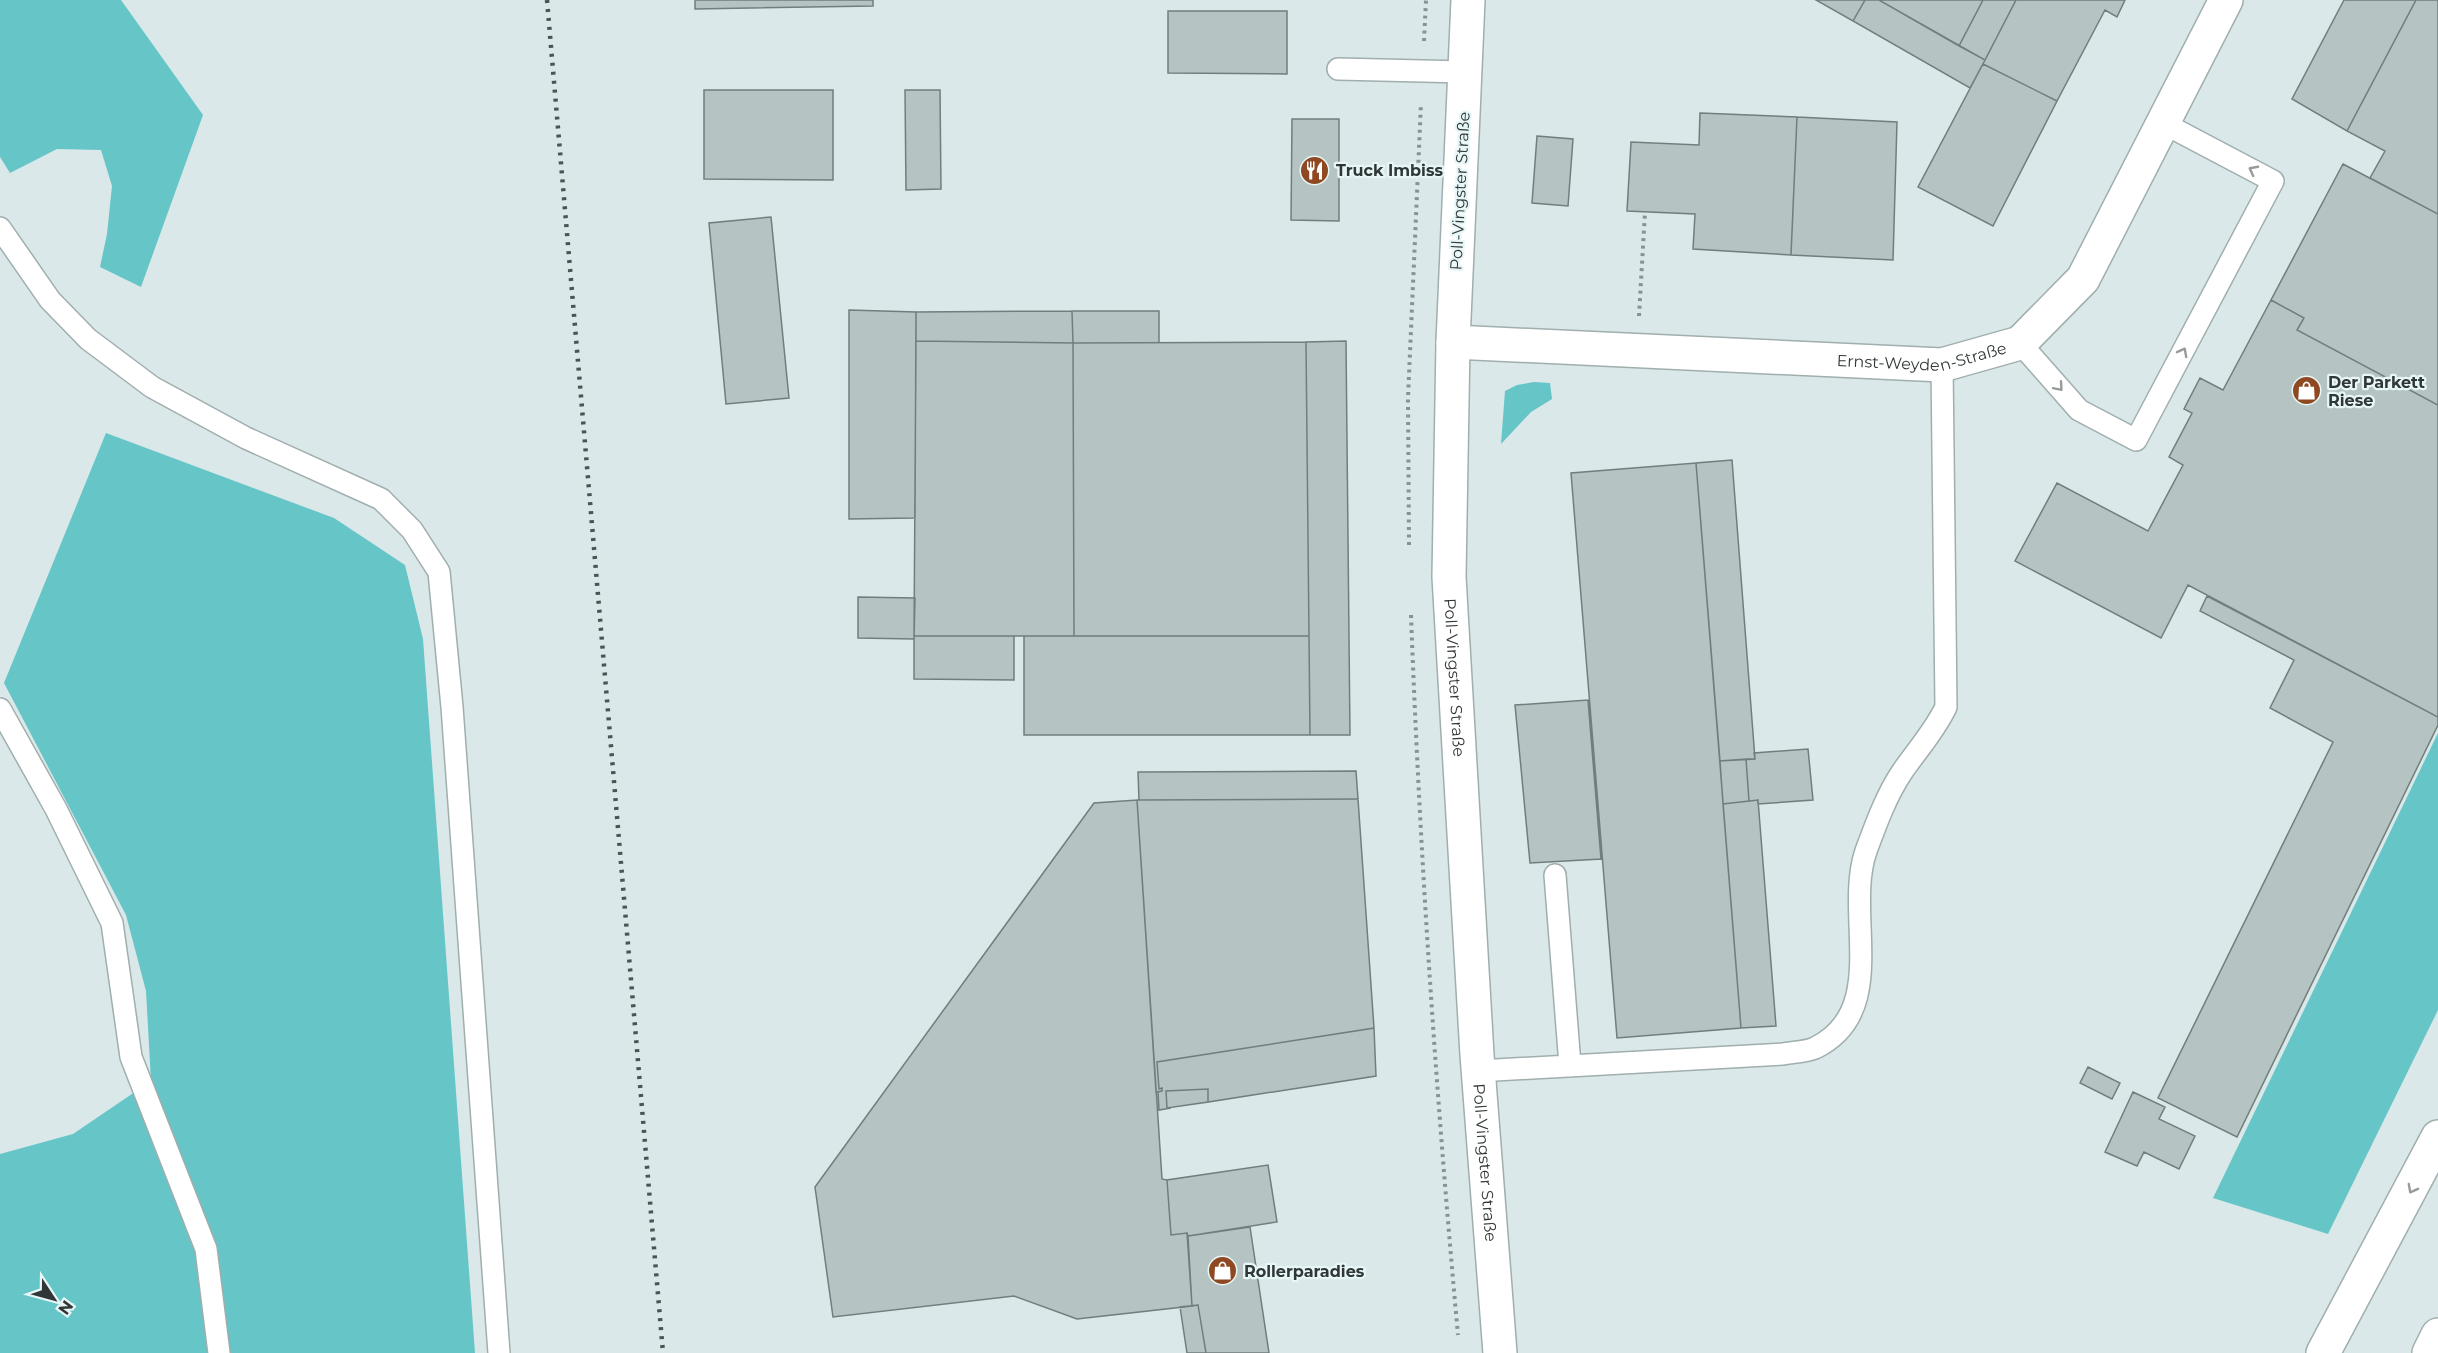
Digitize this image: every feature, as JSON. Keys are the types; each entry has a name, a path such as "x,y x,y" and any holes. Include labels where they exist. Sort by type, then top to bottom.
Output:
{"main road":[{"name":"Poll-Vingster Straße","path":"1468,0 1453,342 1449,577 1478,1071 1500,1353"},
{"name":"Ernst-Weyden-Straße","path":"1453,342 1942,365 2020,343 2083,279 2226,0"},
{"path":"2323,1353 2438,1137"},
{"path":"2428,1353 2438,1335"}],"lane":[{"path":"1338,69 1465,72"},
{"path":"2020,343 2079,410 2136,440 2273,181 2163,123"},
{"path":"0,228 50,300 88,339 163,393 246,438 381,499 412,530 439,572 452,707 499,1353"},
{"path":"1478,1071 1783,1054 1814,1049 1841,1030 1857,999 1862,961 1859,917 1863,862 1878,817 1892,790 1902,772 1933,733 1946,707 1942,365"},
{"path":"0,709 56,809 112,923 131,1057 206,1249 219,1353"},
{"path":"1555,875 1570,1065"}],"path":[{"path":"1637,351 1646,212"}],"shaded area":[{"path":"0,0 121,0 203,115 141,287 100,267 107,234 112,186 101,150 57,149 10,173 0,157"},
{"path":"1534,382 1550,383 1552,399 1531,412 1501,444 1505,391 1517,385"},
{"path":"106,433 334,518 405,565 423,639 475,1353 0,1353 0,1154 73,1134 151,1081 146,991 126,915 4,683"},
{"path":"2438,733 2438,1010 2328,1234 2213,1198"}],"building":[{"path":"695,0 873,0 873,6 695,9"},
{"path":"1816,0 1865,0 1853,21"},
{"path":"1865,0 1879,0 1985,60 1970,88 1853,21"},
{"path":"1879,0 1983,0 1959,46"},
{"path":"1983,0 2016,0 1985,60 1959,46"},
{"path":"2016,0 2125,0 2117,17 2105,10 2057,101 1983,64"},
{"path":"2344,0 2416,0 2347,131 2292,99"},
{"path":"2416,0 2438,0 2438,214 2370,178 2385,151 2347,131"},
{"path":"1168,11 1287,11 1287,74 1168,73"},
{"path":"1983,64 2057,101 1993,226 1918,187"},
{"path":"704,90 833,90 833,180 704,179"},
{"path":"905,90 940,90 941,189 906,190"},
{"path":"1700,113 1797,117 1791,255 1693,249 1695,214 1627,211 1631,142 1699,145"},
{"path":"1797,117 1897,122 1893,260 1791,255"},
{"name":"Truck Imbiss","path":"1292,119 1339,119 1339,221 1291,220"},
{"path":"1537,136 1573,139 1568,206 1532,203"},
{"path":"2343,164 2438,214 2438,405 2297,330 2304,318 2271,300"},
{"path":"771,217 789,398 726,404 709,223"},
{"path":"2271,300 2304,318 2297,330 2438,405 2438,717 2188,585 2161,638 2015,561 2057,483 2148,531 2183,465 2169,457 2192,413 2184,409 2200,378 2223,390"},
{"path":"849,310 916,312 915,518 849,519"},
{"path":"1072,311 1073,343 916,341 916,312"},
{"path":"1072,311 1159,311 1159,343 1073,343"},
{"path":"916,341 1073,343 1074,636 914,636"},
{"path":"1346,341 1350,735 1310,735 1306,342"},
{"path":"1306,342 1309,636 1074,636 1073,343"},
{"path":"1732,460 1755,759 1720,761 1696,463"},
{"path":"1696,463 1741,1028 1617,1038 1571,473"},
{"path":"2207,596 2438,717 2438,725 2237,1137 2158,1098 2333,742 2270,708 2294,660 2200,611"},
{"path":"858,597 915,598 914,639 858,638"},
{"path":"914,636 1014,636 1014,680 914,679"},
{"path":"1024,636 1309,636 1310,735 1024,735"},
{"path":"1588,700 1601,859 1530,863 1515,705"},
{"path":"1808,749 1813,800 1758,804 1758,800 1749,801 1746,759 1755,759 1754,753"},
{"path":"1746,759 1749,801 1723,804 1720,761"},
{"path":"1356,771 1358,799 1139,800 1138,772"},
{"path":"1358,799 1374,1028 1157,1062 1159,1089 1162,1088 1162,1091 1156,1092 1137,800"},
{"path":"1137,800 1162,1179 1167,1180 1171,1235 1187,1233 1192,1306 1077,1319 1014,1296 833,1317 815,1187 1094,803"},
{"path":"1758,800 1776,1026 1741,1028 1723,804"},
{"path":"1374,1028 1376,1076 1208,1102 1208,1089 1166,1091 1167,1108 1171,1108 1159,1110 1158,1092 1162,1091 1162,1088 1159,1089 1157,1062"},
{"path":"2088,1067 2120,1083 2112,1099 2080,1083"},
{"path":"1208,1089 1208,1102 1167,1108 1166,1091"},
{"path":"2133,1092 2165,1107 2159,1119 2195,1136 2179,1169 2144,1152 2137,1166 2105,1152"},
{"path":"1268,1165 1277,1222 1188,1236 1187,1233 1171,1235 1167,1180"},
{"name":"Rollerparadies","path":"1250,1227 1269,1353 1206,1353 1198,1305 1192,1306 1188,1236"},
{"path":"1198,1305 1206,1353 1187,1353 1180,1307"}],"railway":[{"path":"547,0 663,1353"}],"place":[{"name":"Truck Imbiss","path":"1315,170"},
{"name":"Der Parkett Riese","path":"2307,391"},
{"name":"Rollerparadies","path":"1223,1271"}]}
